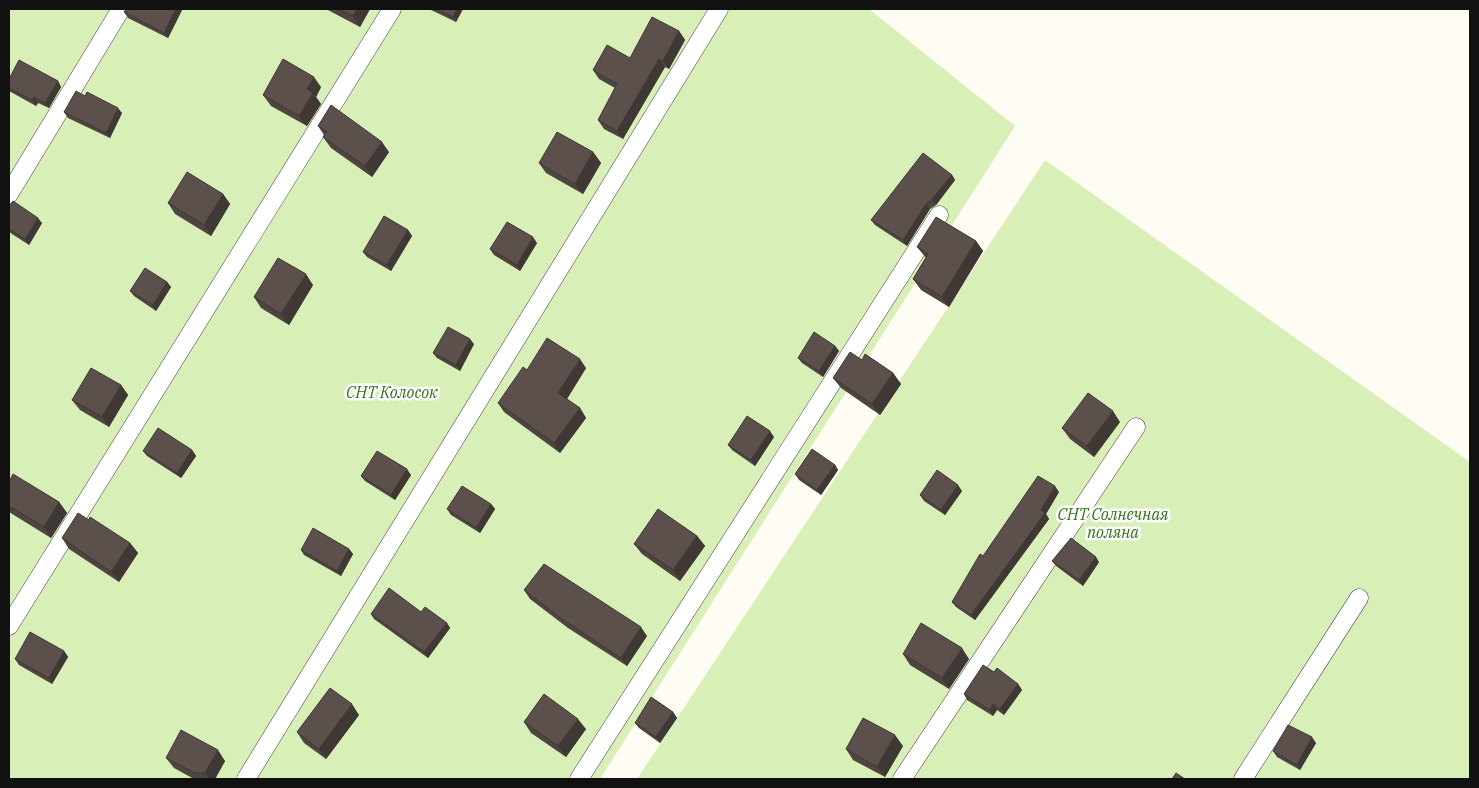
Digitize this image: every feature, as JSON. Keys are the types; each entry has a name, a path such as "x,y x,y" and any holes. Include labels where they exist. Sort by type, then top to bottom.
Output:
{"lane":[{"path":"9,194 121,9"},
{"path":"9,626 392,9"},
{"path":"246,779 719,9"},
{"path":"579,779 939,215"},
{"path":"902,779 1136,427"},
{"path":"1243,779 1359,598"}],"green space":[{"name":"СНТ Колосок","path":"9,9 869,9 1015,126 600,779 9,779"},
{"name":"СНТ Солнечная поляна","path":"1045,160 1470,462 1470,779 637,779"}],"building":[{"path":"126,9 176,9 164,33 124,12"},
{"path":"339,9 357,9 353,16"},
{"path":"436,9 457,9 453,17"},
{"path":"652,17 679,31 663,61 659,59 617,131 598,120 617,84 593,70 607,45 630,58"},
{"path":"283,59 314,77 307,89 313,93 299,116 263,95"},
{"path":"19,60 58,81 45,103 34,97 32,100 9,88 9,79"},
{"path":"76,91 85,96 87,92 118,108 106,133 64,112"},
{"path":"331,105 382,142 365,166 323,137 327,131 318,126"},
{"path":"557,132 593,152 575,184 539,163"},
{"path":"923,153 952,175 926,204 903,240 871,220"},
{"path":"187,172 223,194 204,225 168,203"},
{"path":"13,201 38,218 25,239 9,229 9,207"},
{"path":"384,216 408,230 387,265 363,252"},
{"path":"936,217 976,241 942,297 913,279 928,254 917,247"},
{"path":"507,222 533,237 517,265 490,249"},
{"path":"278,258 306,274 281,314 254,297"},
{"path":"145,268 167,282 153,305 130,291"},
{"path":"448,327 470,339 456,365 433,353"},
{"path":"814,332 835,346 819,371 798,358"},
{"path":"547,338 580,359 558,393 580,408 554,443 498,403 523,367 527,370"},
{"path":"850,352 862,360 865,354 893,373 872,404 833,378"},
{"path":"91,368 121,385 102,417 72,400"},
{"path":"1088,393 1113,411 1087,446 1062,428"},
{"path":"747,416 770,431 751,460 728,445"},
{"path":"158,428 192,450 177,473 143,451"},
{"path":"812,449 835,465 817,490 795,474"},
{"path":"377,451 407,469 391,495 361,476"},
{"path":"937,470 958,485 941,510 920,495"},
{"path":"13,474 59,502 44,527 9,506 9,482"},
{"path":"1038,476 1055,486 1041,510 1045,513 971,615 952,602 980,554 983,556"},
{"path":"462,486 491,504 476,528 447,509"},
{"path":"658,509 697,536 673,570 634,544"},
{"path":"78,513 89,520 90,517 130,543 111,572 62,538"},
{"path":"313,528 349,549 337,571 301,550"},
{"path":"1071,538 1096,557 1079,580 1052,561"},
{"path":"544,564 641,627 621,658 562,619 524,590"},
{"path":"389,588 421,612 425,607 447,623 424,652 371,614"},
{"path":"921,623 962,648 942,678 903,654"},
{"path":"30,632 64,651 49,678 15,659"},
{"path":"983,665 994,672 997,668 1018,684 1000,709 993,704 990,710 964,694"},
{"path":"330,688 352,704 319,749 297,732"},
{"path":"544,694 578,719 558,746 524,722"},
{"path":"651,697 673,712 656,737 635,723"},
{"path":"863,718 895,735 877,767 846,749"},
{"path":"1288,725 1312,737 1297,765 1273,751"},
{"path":"181,730 218,750 205,773 195,773 166,758"},
{"path":"1176,773 1185,779 1172,779"}]}
